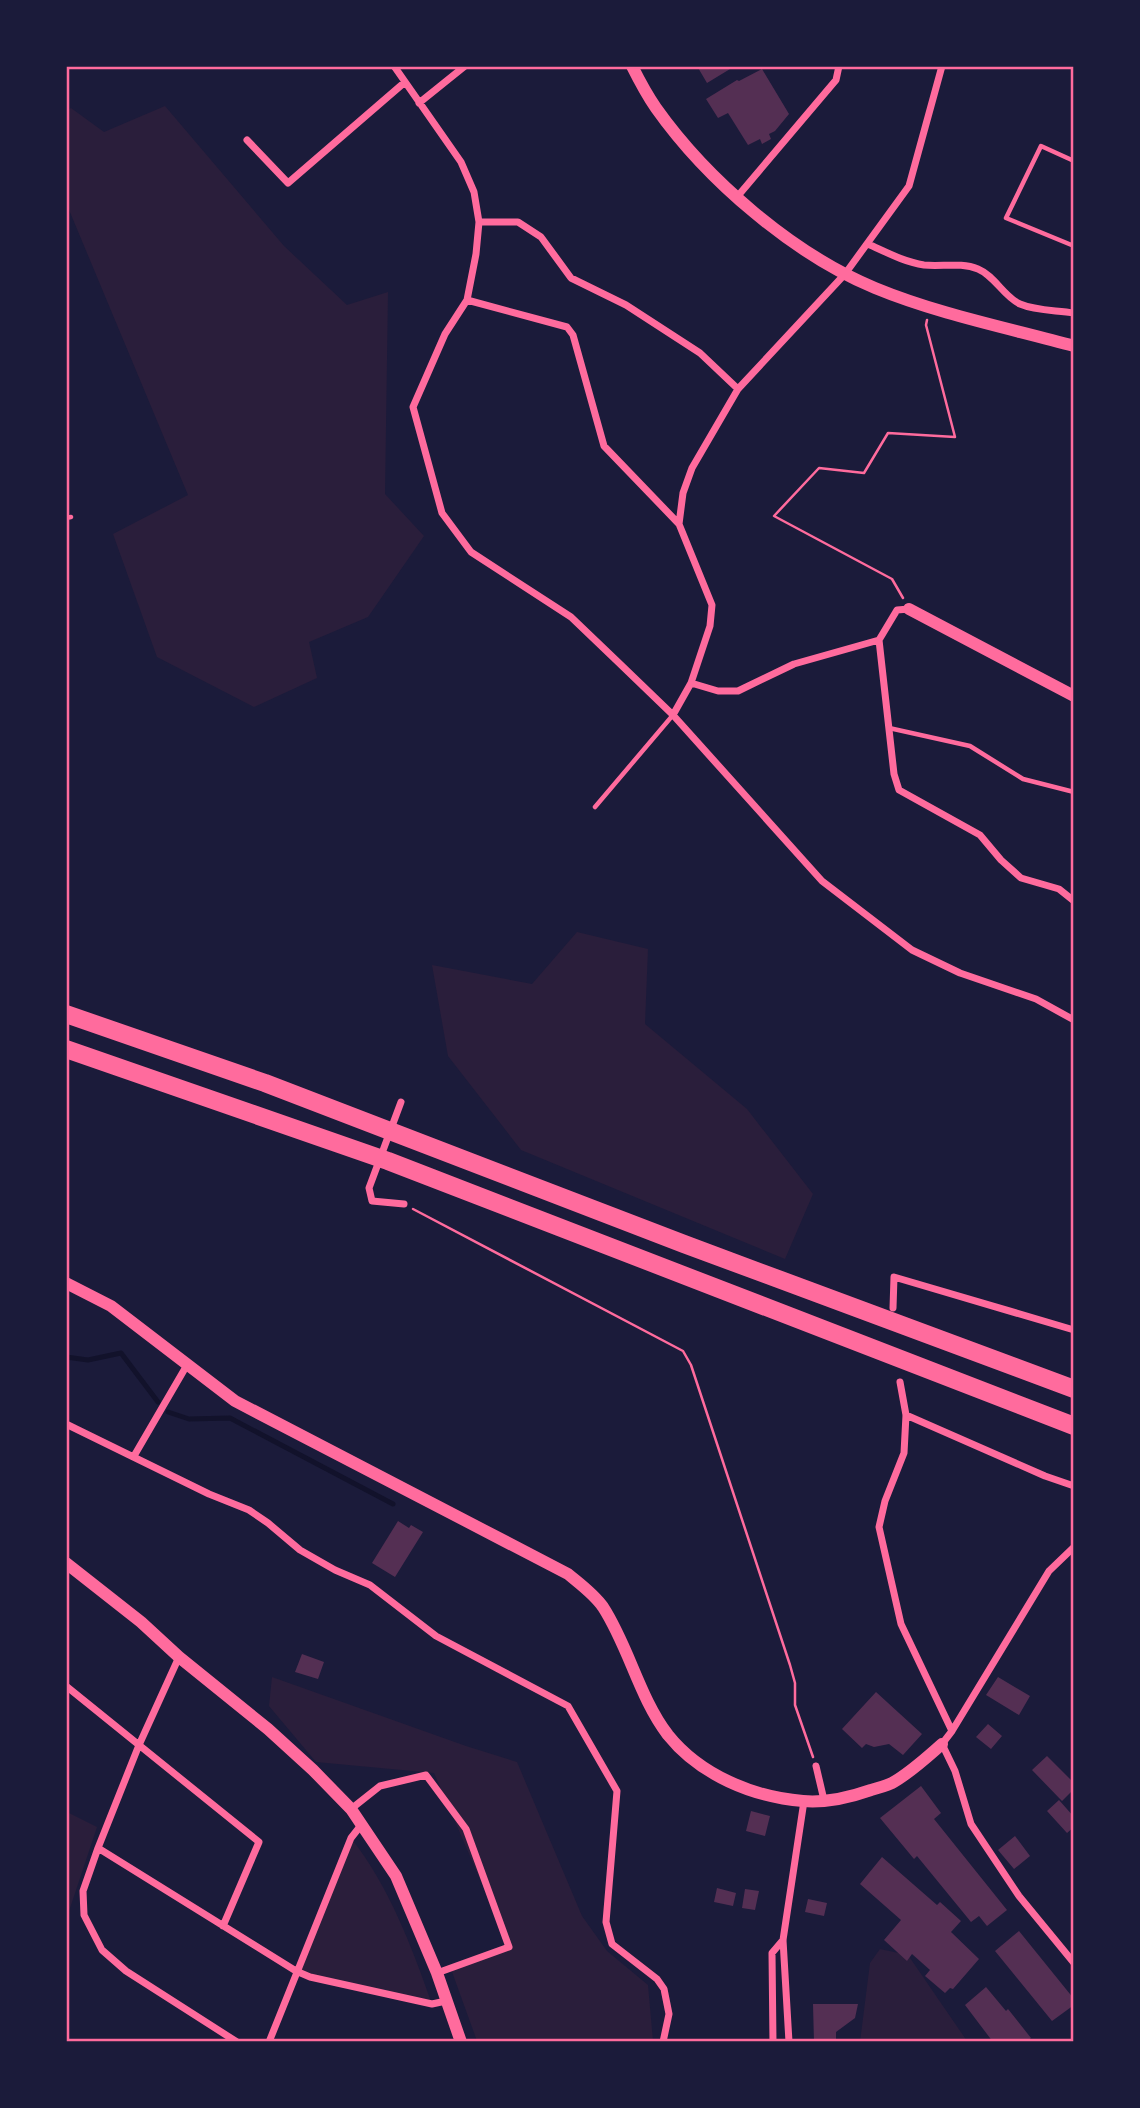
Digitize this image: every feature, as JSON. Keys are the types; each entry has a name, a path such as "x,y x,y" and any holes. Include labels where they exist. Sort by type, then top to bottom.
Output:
{"highway":[{"path":"66,1014 265,1083 697,1249 1073,1389"},
{"path":"66,1049 388,1161 1073,1426"}],"street":[{"path":"394,66 461,162 474,192 479,222 467,300 445,334 413,407 442,513 471,552 571,617 673,715 822,881 872,922 912,950 960,973 1036,999 1073,1020"},
{"path":"419,103 465,66"},
{"path":"632,66 654,105 707,168 757,216 845,274 928,306 1073,346"},
{"path":"737,197 836,80 839,66"},
{"path":"679,524 683,493 692,468 738,388 845,274 909,186 942,66"},
{"path":"247,140 288,183 405,82"},
{"path":"479,222 518,222 541,237 571,278 626,306 700,353 738,388"},
{"path":"868,244 900,259 924,265 978,269 1018,303 1073,313"},
{"path":"467,300 567,327 573,335 604,446 679,524 712,605 710,626 691,683 673,715"},
{"path":"1073,696 909,609 897,610 879,639 894,774 899,790 980,835 1021,878 1059,890 1073,901"},
{"path":"691,683 718,691 738,691 794,664 879,639"},
{"path":"401,1102 369,1188 372,1201 404,1204"},
{"path":"893,1308 894,1277 1073,1330"},
{"path":"66,1283 111,1306 235,1401 568,1574 602,1606 654,1713 669,1736 713,1774 737,1786 804,1801 824,1801 856,1795 890,1784 916,1767 942,1744 952,1731 1049,1572 1073,1547"},
{"path":"134,1456 187,1366"},
{"path":"900,1382 906,1415 904,1453 885,1501 879,1527 901,1624 952,1731"},
{"path":"906,1415 1073,1486"},
{"path":"66,1424 209,1494 249,1510 300,1550 335,1570 370,1585 436,1636 568,1706 617,1791 606,1922 612,1944 657,1979 664,1989 669,2014 663,2042"},
{"path":"66,1563 268,1729 351,1809 396,1877 437,1973 461,2042"},
{"path":"179,1657 139,1745 83,1891 84,1915 102,1950 126,1970 237,2042"},
{"path":"66,1686 259,1842 223,1926"},
{"path":"942,1744 955,1771 971,1824 1019,1896 1073,1963"},
{"path":"816,1766 824,1801"},
{"path":"351,1809 380,1786 426,1774 466,1829 509,1947 437,1973"},
{"path":"789,2042 783,1940 804,1801"},
{"path":"269,2042 351,1838 363,1824"},
{"path":"99,1848 296,1971 310,1977 432,2004 446,2001"},
{"path":"773,2042 772,1953 783,1940"}],"lane":[{"path":"1073,161 1041,146 1006,218 1073,246"},
{"path":"595,807 673,715"},
{"path":"889,728 970,746 1023,779 1073,792"}],"path":[{"path":"909,609 892,579 774,516 819,468 864,474 888,433 954,436 926,325 928,306"},
{"path":"404,1204 683,1351 691,1365 786,1652 795,1683 795,1705 816,1766"}],"shaded area":[{"path":"165,106 284,246 347,305 388,292 385,494 424,536 368,617 309,642 317,678 254,707 157,657 113,534 188,495 67,205 67,110 71,108 104,132"},
{"path":"577,932 648,949 645,1024 747,1109 813,1194 785,1259 521,1150 448,1056 432,965 532,984"},
{"path":"272,1677 517,1762 582,1916 607,1951 648,1985 653,2041 477,2041 451,1969 509,1946 434,1773 316,1762 269,1706"},
{"path":"67,1812 97,1827 67,1917"},
{"path":"351,1838 388,1897 432,2004 296,1971"},
{"path":"880,1949 908,1955 967,2041 860,2042 870,1963"}],"building":[{"path":"697,66 735,66 707,83"},
{"path":"762,69 789,114 775,131 769,134 771,139 762,144 760,139 748,145 728,113 718,118 706,99 737,80"},
{"path":"398,1521 423,1532 395,1577 372,1563"},
{"path":"302,1654 324,1662 318,1679 295,1672"},
{"path":"998,1677 1030,1696 1019,1715 986,1695"},
{"path":"876,1692 922,1734 903,1755 889,1744 874,1747 866,1744 862,1748 842,1729"},
{"path":"988,1724 1002,1736 991,1749 976,1737"},
{"path":"1047,1756 1074,1783 1074,1789 1062,1801 1032,1770"},
{"path":"921,1786 941,1813 934,1819 1007,1910 987,1926 979,1916 971,1922 917,1856 914,1859 880,1818"},
{"path":"1059,1800 1074,1817 1074,1827 1067,1833 1047,1811"},
{"path":"751,1811 770,1816 765,1836 746,1831"},
{"path":"1015,1836 1030,1856 1014,1869 998,1850"},
{"path":"882,1857 937,1905 940,1902 961,1921 951,1932 979,1959 953,1989 950,1988 945,1993 925,1976 930,1970 912,1954 907,1961 884,1940 901,1920 860,1884"},
{"path":"717,1888 736,1893 733,1906 714,1902"},
{"path":"745,1889 759,1891 755,1910 742,1908"},
{"path":"808,1899 827,1903 824,1916 805,1912"},
{"path":"1019,1931 1074,1999 1074,2005 1052,2021 995,1951"},
{"path":"986,1987 1031,2038 1026,2042 993,2042 965,2005"},
{"path":"813,2004 858,2004 855,2018 836,2032 836,2042 814,2042"}],"waterway":[{"path":"66,1357 88,1360 121,1353 158,1402"},
{"path":"168,1412 189,1419 230,1418 393,1504"}]}
